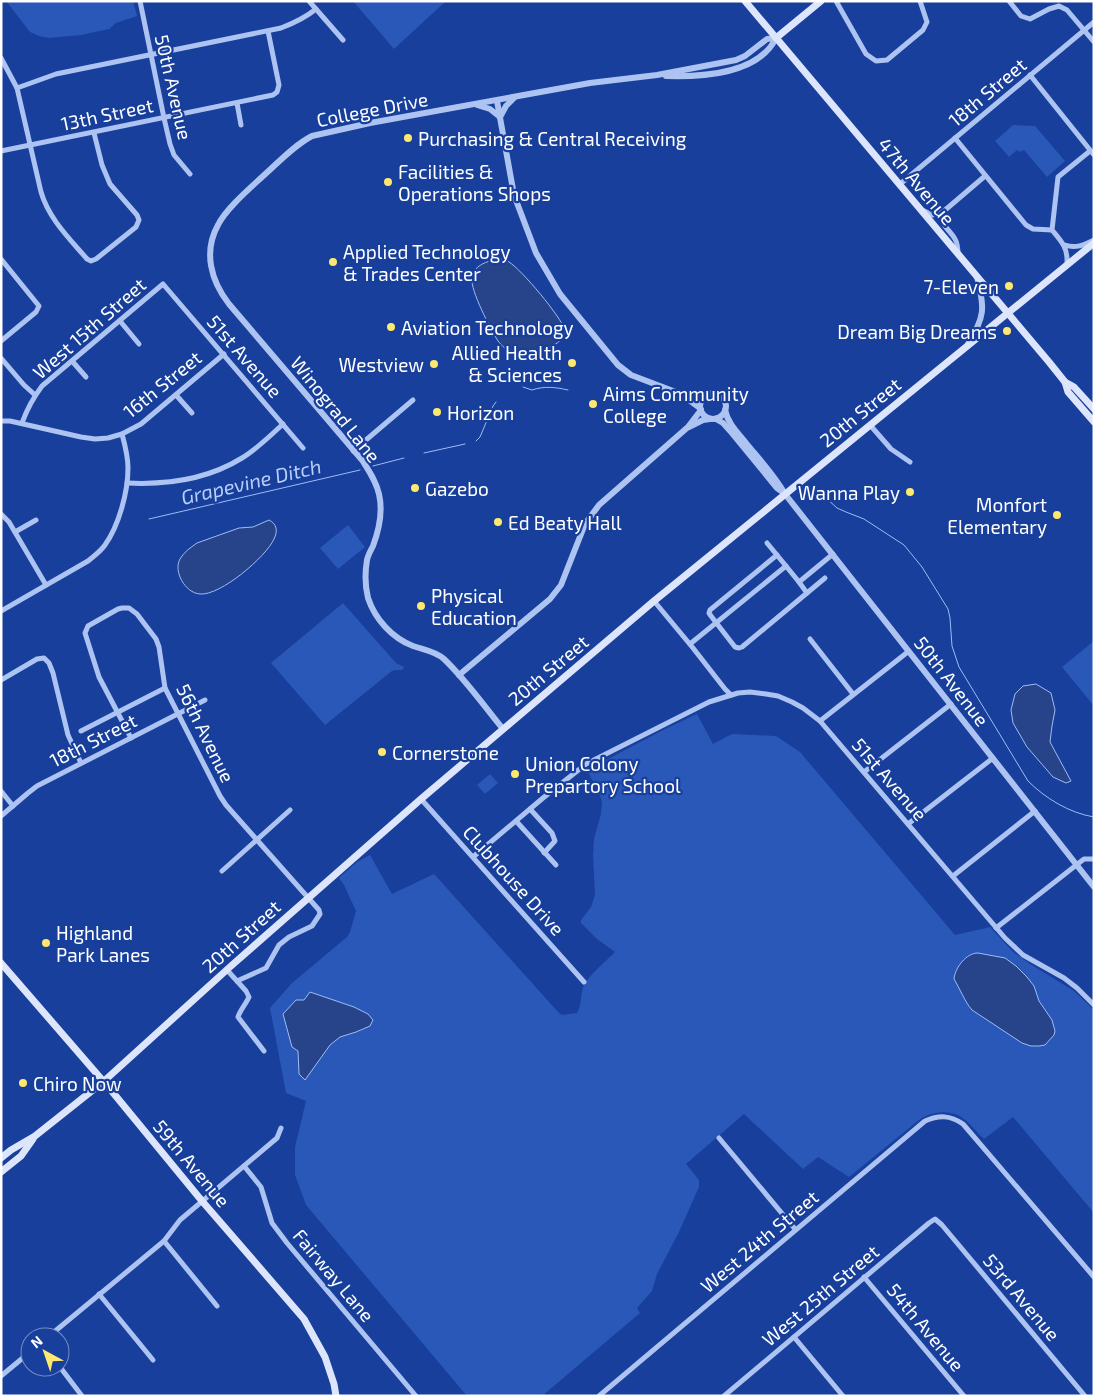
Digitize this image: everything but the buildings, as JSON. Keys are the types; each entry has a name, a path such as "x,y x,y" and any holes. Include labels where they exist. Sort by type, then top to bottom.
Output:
{"main road":[{"name":"47th Avenue","path":"745,1 1066,382 1074,387 1094,409"},
{"path":"776,38 821,1"},
{"name":"20th Street","path":"1,1158 34,1136 103,1082 421,798 654,601 1094,241"},
{"name":"47th Avenue","path":"1066,382 1068,392 1094,422"},
{"name":"59th Avenue","path":"1,963 304,1319 325,1357 336,1396"},
{"name":"20th Street","path":"1,1172 21,1156 34,1136"}],"street":[{"name":"50th Avenue","path":"140,1 170,144 174,154 190,174"},
{"path":"310,1 343,40"},
{"path":"836,1 866,54 876,61 887,60 923,30 928,22 920,1"},
{"path":"1009,1 1021,16 1030,19 1059,6 1067,10 1094,42"},
{"path":"16,88 56,74 268,31 305,18 316,9"},
{"name":"18th Street","path":"899,185 1094,22"},
{"name":"13th Street","path":"1,151 268,97 277,92 279,85 268,31"},
{"name":"College Drive","path":"233,308 220,292 212,275 210,256 215,231 225,215 247,192 304,140 321,133 476,104 590,83 657,75 736,60 745,56 767,39 776,38"},
{"path":"1,58 16,88 41,192 48,210 87,259 91,261 136,227 140,220 110,184 102,165 94,133"},
{"path":"1030,75 1092,153 1058,177 1052,230 1064,245 1067,252 1067,264"},
{"path":"500,117 506,106 514,98"},
{"path":"498,100 514,195 536,253 560,294 618,365 626,372 681,394 705,397"},
{"path":"237,103 241,126"},
{"path":"476,104 486,107 500,117"},
{"path":"955,138 1026,226 1033,229 1052,230"},
{"path":"920,209 933,215 944,211 986,176"},
{"path":"944,211 941,217 942,221 955,239 958,255"},
{"path":"1064,245 1076,247 1094,241"},
{"path":"1,259 39,306 36,312 1,341"},
{"path":"968,344 977,330 983,312 983,299 977,277"},
{"name":"West 15th Street","path":"22,423 26,410 42,386 163,284"},
{"name":"51st Avenue","path":"163,284 303,448"},
{"name":"Winograd Lane","path":"233,308 362,460 373,478 379,493 381,513 368,559 366,578 367,592 372,608 379,620 395,636 413,646 430,650 441,656 459,675"},
{"path":"120,321 139,344"},
{"name":"16th Street","path":"1,421 10,420 81,437 108,438 122,434 141,424 224,354"},
{"path":"1,358 35,395"},
{"path":"72,360 86,377"},
{"path":"681,394 701,409"},
{"path":"688,427 703,420 713,419 722,415 725,410 725,402 719,395 711,394 705,397 701,403 701,409 703,415 713,419"},
{"path":"176,395 192,413"},
{"path":"353,451 413,400"},
{"path":"503,729 459,675 550,599 561,585 585,524 599,505 688,427 701,409"},
{"name":"50th Avenue","path":"725,410 730,423 1094,887"},
{"name":"50th Avenue","path":"713,419 727,428 777,488 785,494"},
{"path":"127,483 166,482 215,471 244,457 283,424"},
{"path":"870,425 891,449 910,462"},
{"path":"1,611 88,561 104,546 112,532 127,483 128,467 122,434"},
{"path":"1,514 9,522 46,584"},
{"path":"15,532 36,520"},
{"path":"767,543 807,593"},
{"path":"799,582 833,554"},
{"path":"777,555 710,610 711,616 735,647 742,647 825,578"},
{"path":"690,644 786,566"},
{"path":"654,601 731,695"},
{"name":"56th Avenue","path":"118,712 99,677 85,633 87,628 122,608 132,610 137,614 156,639 159,647 165,688 220,796 309,897"},
{"path":"810,639 853,694"},
{"path":"820,721 909,651"},
{"path":"1,680 40,658 44,658 52,669 68,735 81,763"},
{"path":"81,731 165,688"},
{"name":"51st Avenue","path":"473,856 586,764 709,702 731,695 750,692 778,696 803,708 820,721 996,928 1024,955 1077,988 1094,1004"},
{"name":"18th Street","path":"1,816 37,786 204,700"},
{"path":"864,772 951,704"},
{"path":"118,712 131,738"},
{"path":"908,824 993,758"},
{"path":"1,791 13,806"},
{"name":"Clubhouse Drive","path":"421,798 584,982"},
{"path":"530,809 552,833 555,841 544,853"},
{"path":"222,871 290,810"},
{"path":"953,876 1035,811"},
{"path":"516,821 556,865"},
{"path":"996,928 1084,859 1094,859"},
{"path":"237,981 266,968 279,945 289,937 312,926 320,914 309,897"},
{"path":"227,970 249,997 238,1016 264,1051"},
{"name":"West 24th Street","path":"599,1396 925,1120 934,1117 951,1117 964,1124 1094,1277"},
{"path":"60,1327 164,1241 180,1220 277,1138 281,1128"},
{"path":"718,1138 795,1229"},
{"name":"Fairway Lane","path":"244,1166 261,1186 272,1223 416,1396"},
{"name":"West 25th Street","path":"724,1396 935,1219"},
{"name":"53rd Avenue","path":"935,1219 1086,1396"},
{"path":"164,1241 217,1306"},
{"name":"54th Avenue","path":"864,1277 964,1396"},
{"path":"99,1294 153,1360"},
{"path":"794,1337 843,1396"},
{"path":"1,1376 20,1360"},
{"path":"68,1377 82,1396"}],"shaded area":[{"path":"6,1 133,1 137,16 116,23 109,29 81,35 49,38 30,32"},
{"path":"353,1 446,1 394,49"},
{"path":"1013,125 1035,126 1065,161 1047,177 1024,150 1020,152 1017,150 1009,157 995,141"},
{"path":"498,259 506,260 515,267 549,305 565,330 562,338 557,343 547,348 516,354 509,351 498,341 474,291 472,278 478,267 486,262"},
{"path":"269,520 276,528 274,539 262,555 242,574 219,589 209,593 195,593 185,586 179,575 178,564 185,552 190,548 197,543 239,528 253,527"},
{"path":"348,525 365,547 338,569 320,548"},
{"path":"343,603 396,663 404,667 402,670 392,671 325,725 271,663"},
{"path":"1094,641 1094,706 1062,667"},
{"path":"1036,684 1051,693 1055,710 1050,742 1071,781 1066,783 1053,777 1027,747 1013,723 1011,710 1015,694 1023,686"},
{"path":"697,714 713,744 732,734 776,736 800,752 955,935 990,927 1013,952 1074,991 1094,1010 1094,1213 1013,1117 984,1139 967,1121 959,1116 941,1112 924,1117 849,1177 818,1157 803,1169 744,1114 686,1164 699,1180 699,1187 679,1232 657,1274 652,1291 637,1308 640,1313 542,1396 467,1396 306,1205 295,1175 295,1147 306,1101 286,1093 270,1008 292,983 347,937 356,911 339,878 357,862 370,855 392,894 434,874 559,1013 562,1015 577,1013 584,985 594,972 615,952 597,939 581,923 581,920 591,907 595,895 594,839 601,814 602,802 587,770"},
{"path":"490,774 498,783 485,794 477,785"},
{"path":"978,953 1005,958 1016,966 1034,986 1039,1001 1052,1020 1055,1031 1054,1035 1045,1045 1031,1046 1022,1043 969,1007 954,979 956,970 965,958"},
{"path":"310,992 354,1007 368,1014 373,1020 370,1026 340,1037 330,1045 305,1080 299,1074 298,1051 292,1047 283,1014 296,1000 304,1000"}],"waterway":[{"name":"Grapevine Ditch","path":"523,387 532,390 550,387 568,390"},
{"name":"Grapevine Ditch","path":"476,441 480,437 496,402"},
{"name":"Grapevine Ditch","path":"424,453 465,444"},
{"name":"Grapevine Ditch","path":"373,466 404,458"},
{"name":"Grapevine Ditch","path":"149,519 360,470"},
{"name":"Grapevine Ditch","path":"813,486 837,508 864,519 904,545 922,567 948,609 952,646 959,667 1028,781 1058,804 1094,817"}],"place":[{"name":"Purchasing & Central Receiving","path":"408,138"},
{"name":"Facilities & Operations Shops","path":"388,182"},
{"name":"Applied Technology & Trades Center","path":"333,262"},
{"name":"7-Eleven","path":"1009,286"},
{"name":"Aviation Technology","path":"391,327"},
{"name":"Dream Big Dreams","path":"1007,331"},
{"name":"Allied Health & Sciences","path":"572,363"},
{"name":"Westview","path":"434,364"},
{"name":"Aims Community College","path":"593,404"},
{"name":"Horizon","path":"437,412"},
{"name":"Gazebo","path":"415,488"},
{"name":"Wanna Play","path":"910,492"},
{"name":"Monfort Elementary","path":"1057,515"},
{"name":"Ed Beaty Hall","path":"498,522"},
{"name":"Physical Education","path":"421,606"},
{"name":"Cornerstone","path":"382,752"},
{"name":"Union Colony Prepartory School","path":"515,774"},
{"name":"Highland Park Lanes","path":"46,943"},
{"name":"Chiro Now","path":"23,1083"}]}
